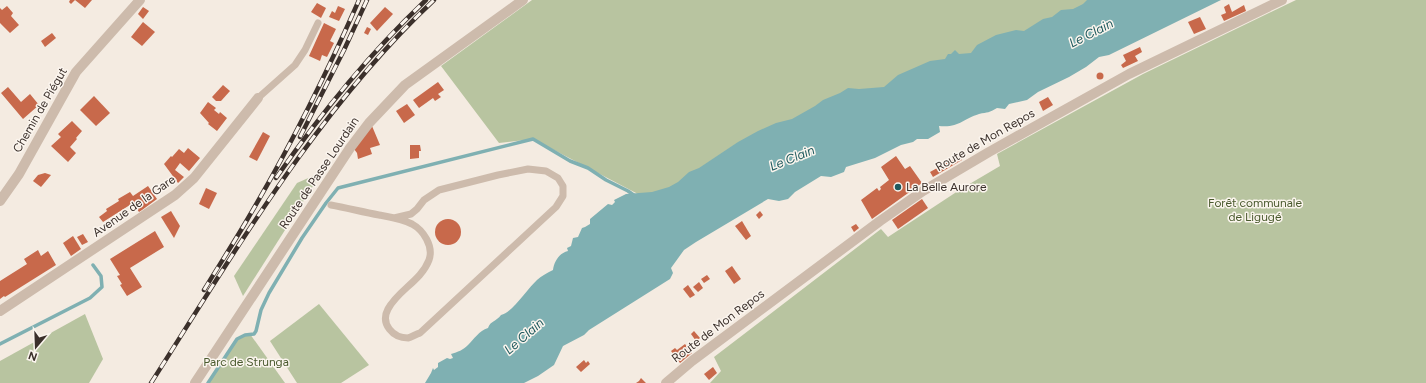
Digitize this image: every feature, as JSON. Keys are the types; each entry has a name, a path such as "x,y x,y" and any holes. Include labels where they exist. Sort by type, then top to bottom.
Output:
{"street":[{"name":"Chemin de Piégut","path":"0,201 19,174 76,72 140,0"},
{"name":"Route de Passe Lourdain","path":"195,383 350,148 369,123 405,85 523,0"},
{"name":"Route de Mon Repos","path":"666,383 692,361 880,221 923,191 1008,141 1129,74 1282,0"},
{"name":"Avenue de la Gare","path":"0,311 175,195 194,178 258,98"}],"lane":[{"name":"Avenue de la Gare","path":"258,98 295,65 305,50 318,23"},
{"path":"331,205 394,218 411,224 423,232 429,247 429,259 416,280 394,300 387,311 386,322 389,330 399,336 409,338 420,333 556,207 562,196 563,186 558,178 546,171 528,169 439,190 424,200 417,209 410,214 394,218"}],"green space":[{"path":"532,0 1114,0 669,212 533,139 499,143 441,66"},
{"name":"Forêt communale de Ligugé","path":"1296,0 1426,0 1426,383 710,383 721,371 714,357 881,229 888,237 961,189 1000,166 997,154 1143,74"},
{"path":"322,172 243,296 234,276 297,183"},
{"path":"319,304 369,365 341,383 297,383 270,341"},
{"path":"85,314 103,359 89,383 0,383 0,361"},
{"name":"Parc de Strunga","path":"250,334 285,383 209,383 237,339"}],"water":[{"name":"Le Clain","path":"1087,0 1221,0 1109,55 1099,57 1086,67 1038,92 1027,100 1009,104 1005,109 997,108 990,112 979,114 951,126 939,126 940,132 928,139 917,139 913,142 901,145 875,158 846,167 844,172 831,177 821,176 795,192 788,199 779,201 768,199 684,250 671,268 673,273 670,279 589,330 584,335 563,346 554,365 538,376 524,383 425,383 433,368 434,370 438,367 438,363 447,358 453,358 451,354 466,347 479,333 488,328 492,322 510,310 533,284 553,270 554,264 558,258 568,251 567,248 571,246 573,238 578,237 582,228 590,224 590,219 608,204 612,205 615,202 614,200 626,194 652,192 669,187 678,182 689,172 699,168 738,142 776,123 792,119 823,100 848,88 859,89 884,87 898,75 930,61 945,59 948,54 951,54 955,50 959,54 971,53 977,45 996,35 1016,30 1024,31 1043,19 1052,17 1061,10 1073,9 1083,4"}],"building":[{"path":"70,0 75,0 71,4 69,2"},
{"path":"75,0 92,0 85,8"},
{"path":"317,3 326,8 321,18 311,12"},
{"path":"1229,4 1232,12 1244,5 1246,11 1224,21 1221,15 1226,13 1224,7"},
{"path":"7,6 13,13 11,16 19,25 10,33 0,23 0,8 2,10"},
{"path":"338,6 345,9 339,21 329,17 332,11 335,13"},
{"path":"143,7 149,11 143,19 138,14"},
{"path":"385,7 393,14 377,31 370,23"},
{"path":"1200,17 1206,29 1194,34 1188,22"},
{"path":"143,22 155,32 142,46 131,37"},
{"path":"324,23 336,29 330,41 334,43 327,57 322,55 320,61 309,56"},
{"path":"367,27 371,29 368,35 364,33"},
{"path":"52,33 56,38 45,47 41,41"},
{"path":"1140,47 1142,52 1135,56 1138,61 1123,68 1121,65 1126,61 1123,55"},
{"path":"1100,72 1103,73 1103,79 1100,80 1097,79 1096,76 1097,73"},
{"path":"438,82 444,90 438,94 441,97 435,101 433,98 419,108 413,100"},
{"path":"223,85 230,91 221,101 216,101 212,97"},
{"path":"8,87 21,102 30,94 39,105 23,119 1,93"},
{"path":"94,96 110,113 96,126 80,110"},
{"path":"1048,97 1053,105 1043,111 1039,102"},
{"path":"208,102 216,108 214,110 219,114 220,112 227,118 217,131 208,124 209,123 200,113"},
{"path":"407,104 415,115 404,123 396,111"},
{"path":"72,121 82,131 70,147 76,153 68,162 51,146 61,137 58,134"},
{"path":"372,126 380,145 370,148 372,154 358,159 357,153 354,149"},
{"path":"263,132 270,136 257,161 249,157"},
{"path":"410,145 420,145 421,151 419,151 419,158 410,159"},
{"path":"188,148 200,158 189,171 180,163 175,170 184,177 178,183 164,164 179,149 184,153"},
{"name":"La Belle Aurore","path":"896,156 905,169 910,166 922,183 872,219 861,200 877,188 879,191 881,189 880,187 889,180 881,167"},
{"path":"959,156 962,160 933,177 930,172"},
{"path":"45,173 51,175 41,187 33,181 38,175"},
{"path":"148,186 157,199 139,212 133,203 103,222 99,217 107,211 106,209 119,201 118,199 130,192 133,196"},
{"path":"206,188 217,193 209,209 199,204"},
{"path":"922,199 928,208 898,229 892,220"},
{"path":"171,211 180,226 174,238 161,217"},
{"path":"760,211 763,215 759,219 756,215"},
{"path":"448,219 457,223 461,232 457,241 448,245 439,241 435,232 439,223"},
{"path":"742,221 751,236 746,240 735,226"},
{"path":"856,224 859,228 854,232 851,227"},
{"path":"155,231 164,247 130,268 142,287 127,296 120,285 122,284 117,276 120,275 110,259"},
{"path":"83,234 88,242 82,245 77,237"},
{"path":"73,236 81,249 71,256 63,243"},
{"path":"38,250 41,256 48,251 56,265 0,299 0,281 27,264 24,259"},
{"path":"732,266 741,279 734,284 725,271"},
{"path":"707,275 710,279 704,283 701,279"},
{"path":"699,282 703,288 698,292 693,287"},
{"path":"688,285 695,295 690,298 683,289"},
{"path":"694,331 700,338 696,341 691,334"},
{"path":"685,344 692,353 680,363 671,351 675,348 677,350"},
{"path":"584,360 586,363 588,361 590,364 581,372 576,367"},
{"path":"713,367 717,373 709,380 704,374"},
{"path":"641,378 646,383 636,383 639,381"}],"waterway":[{"path":"208,383 237,339 245,335 254,334 261,310 269,293 302,238 338,188 533,139 570,161 588,168 635,196"},
{"path":"0,344 90,298 102,287 101,276 93,265"}],"railway":[{"path":"204,290 263,193 292,139 320,84 359,0"},
{"path":"300,137 344,50 367,0"},
{"path":"276,178 310,130 346,85 385,41 426,0"},
{"path":"151,383 247,232 316,134 353,87 392,42 434,0"}],"place":[{"name":"La Belle Aurore","path":"898,187"}]}
